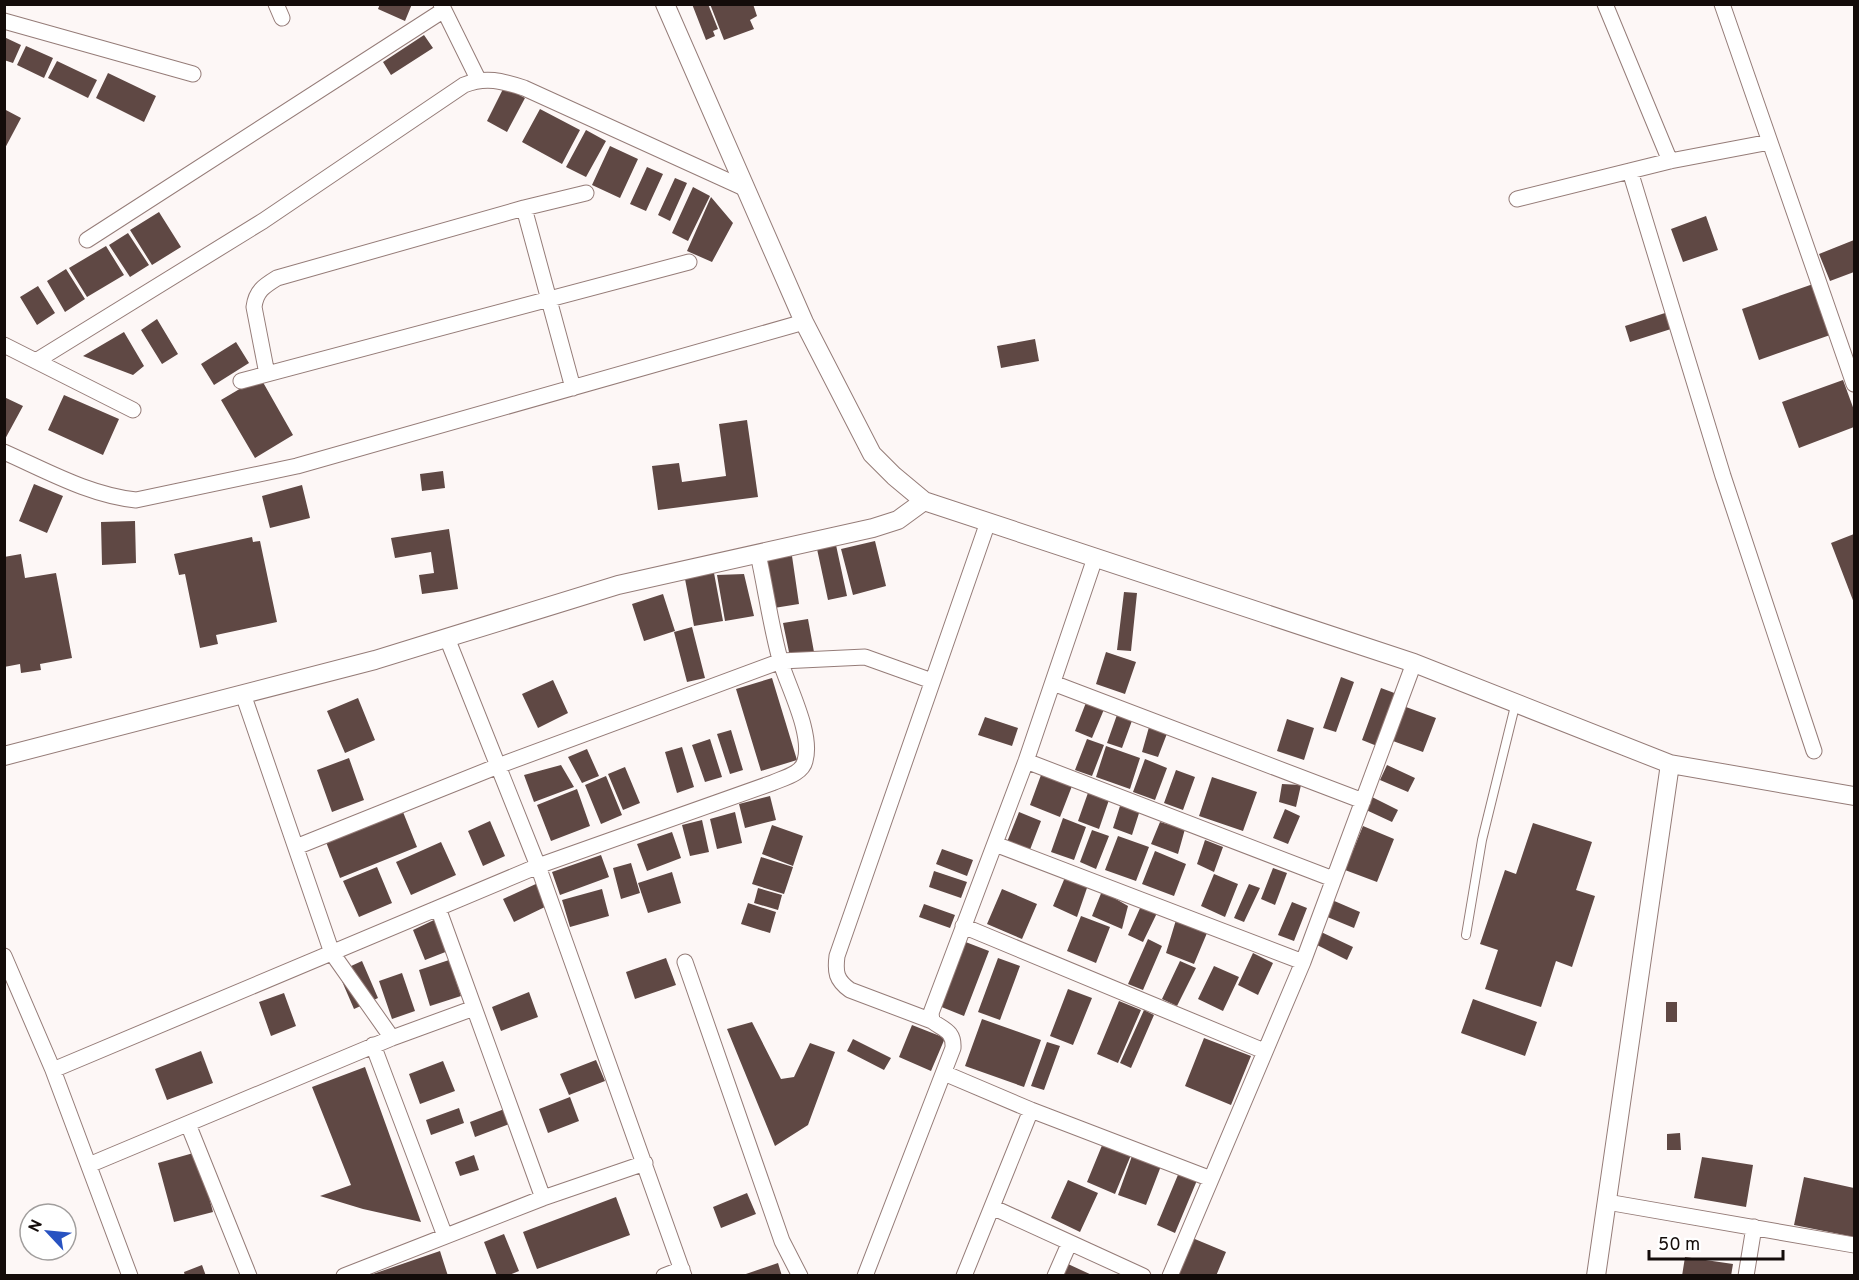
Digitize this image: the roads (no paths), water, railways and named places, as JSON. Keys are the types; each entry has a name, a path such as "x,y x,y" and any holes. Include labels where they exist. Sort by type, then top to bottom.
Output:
{"street":[{"path":"665,4 804,322 872,454 924,501 1414,663 1670,764 1854,796"},
{"path":"1605,4 1670,161"},
{"path":"1722,4 1854,384"},
{"path":"87,240 442,7 478,79"},
{"path":"4,21 193,74"},
{"path":"36,361 263,221 464,85 478,79 495,79 524,88 746,189"},
{"path":"1517,199 1670,161 1770,142"},
{"path":"1630,171 1723,476 1814,751"},
{"path":"267,374 254,307 255,297 262,287 277,279 524,208 586,193"},
{"path":"524,208 573,388"},
{"path":"241,381 689,262"},
{"path":"4,452 92,491 113,498 135,500 297,466 804,322"},
{"path":"4,345 133,410"},
{"path":"4,756 375,660 618,585 873,528 898,520 924,501"},
{"path":"865,1275 944,1073 954,1038 949,1031 932,1021 850,990 840,983 835,972 841,946 988,522"},
{"path":"53,1070 538,866 799,771 805,763 807,750 802,724 781,661 758,554"},
{"path":"932,1021 931,1013 1026,761 1095,558"},
{"path":"447,638 538,866 683,1272 664,1275"},
{"path":"296,847 498,766 781,661 866,657 932,681"},
{"path":"1170,1275 1303,962 1414,663"},
{"path":"1053,683 1363,801"},
{"path":"243,694 332,953 392,1038"},
{"path":"1026,761 1333,879"},
{"path":"1596,1275 1670,764"},
{"path":"995,844 1303,962"},
{"path":"438,908 543,1198"},
{"path":"963,926 1264,1051"},
{"path":"685,963 782,1241 800,1275"},
{"path":"6,966 53,1070 130,1275"},
{"path":"89,1166 373,1045 474,1008"},
{"path":"373,1045 445,1236"},
{"path":"944,1073 1031,1110 1211,1179"},
{"path":"964,1275 1031,1110"},
{"path":"188,1124 249,1275"},
{"path":"344,1275 543,1198 645,1163"},
{"path":"1607,1202 1854,1245"},
{"path":"992,1207 1069,1244 1143,1275"},
{"path":"1746,1275 1754,1227"},
{"path":"1055,1275 1069,1244"}],"lane":[{"path":"1466,935 1482,840 1516,702"}]}
